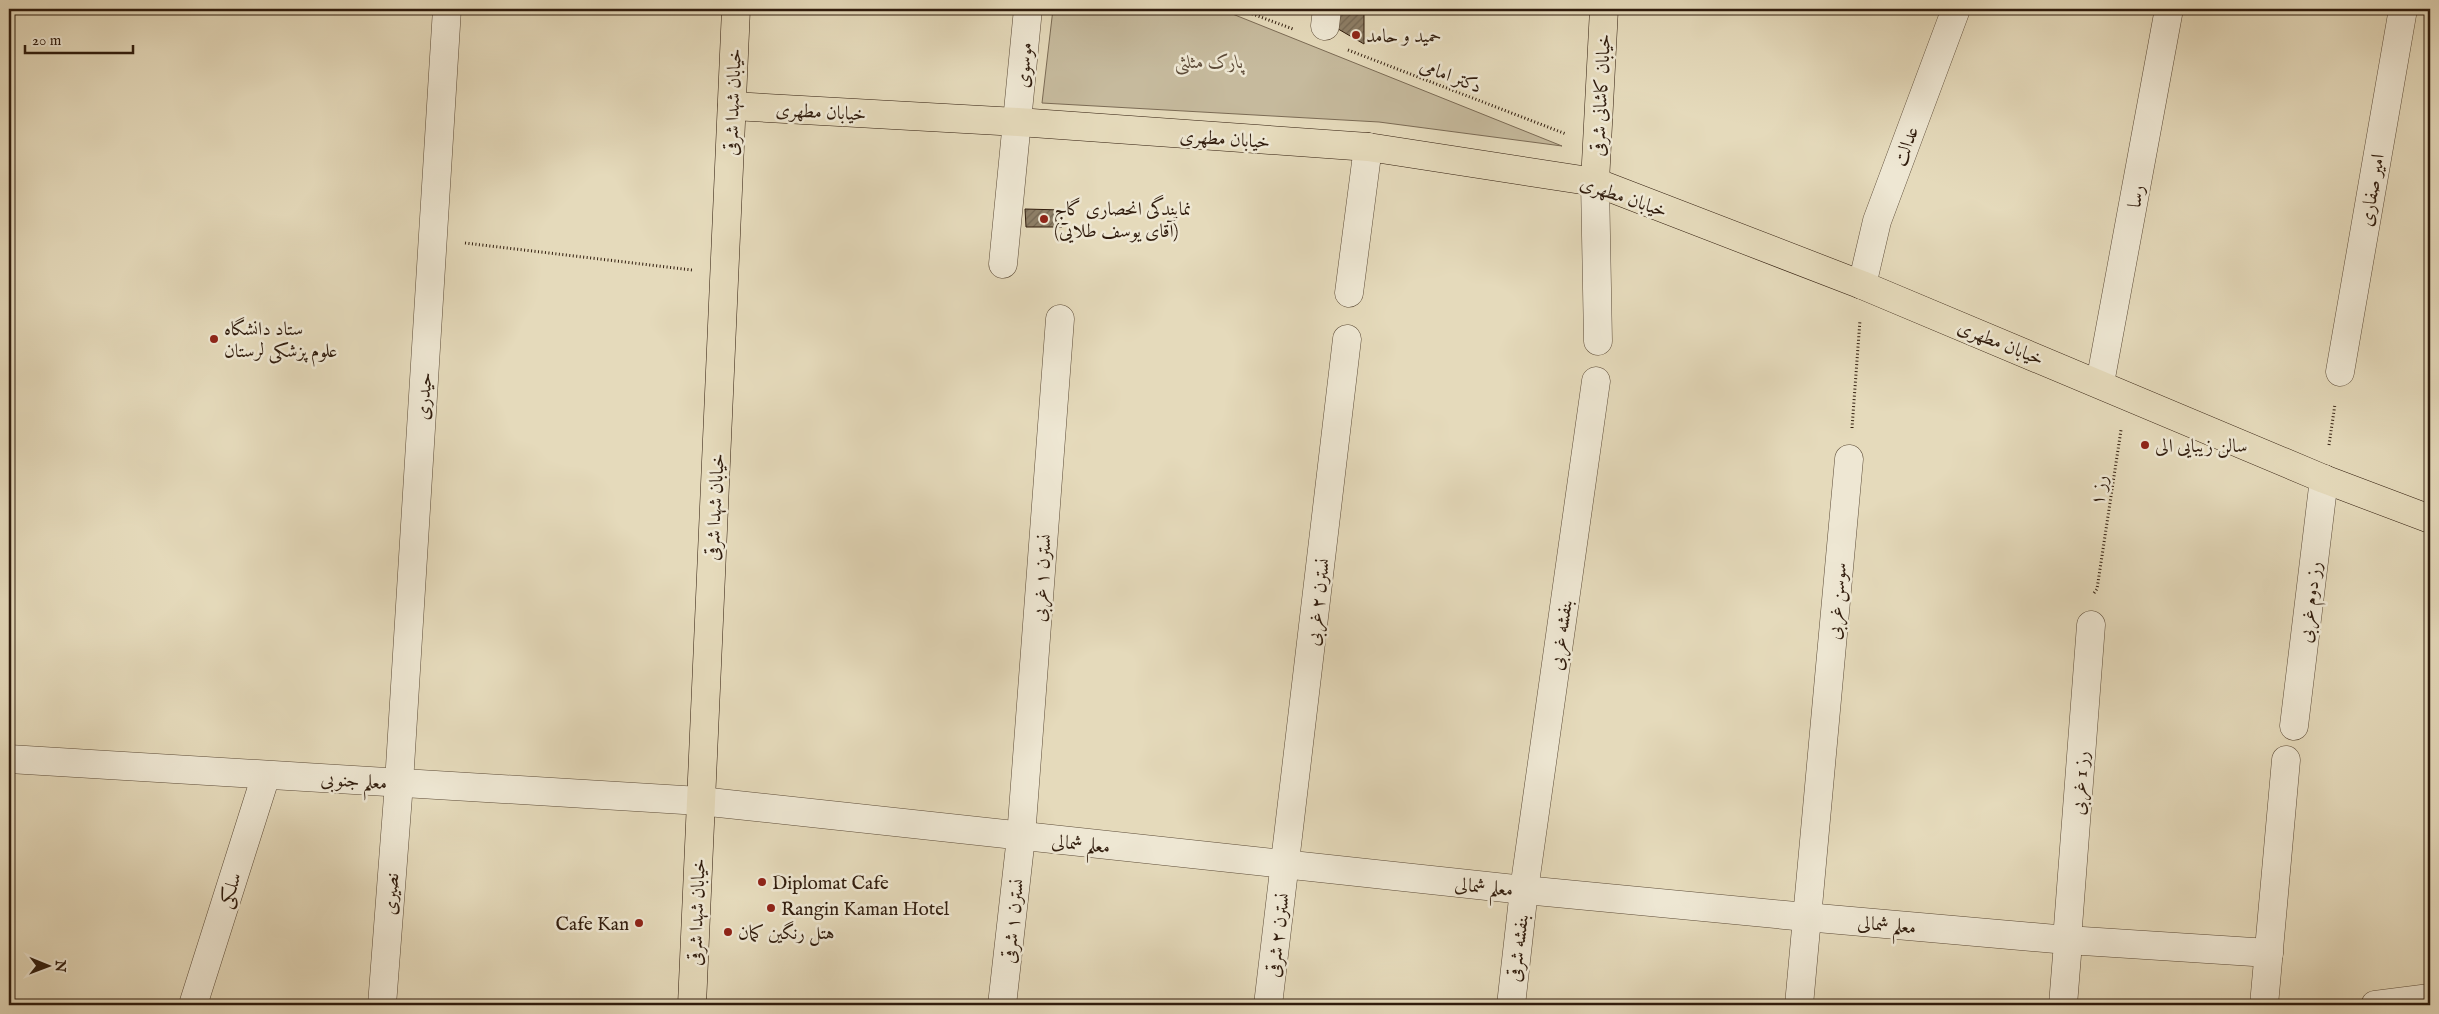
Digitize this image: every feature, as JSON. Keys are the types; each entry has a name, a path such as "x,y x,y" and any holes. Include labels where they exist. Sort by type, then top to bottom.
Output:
{"main road":[{"name":"خیابان شهدا شرقی","path":"692,1005 736,9"},
{"name":"خیابان کاشانی شرقی","path":"1595,182 1604,9"},
{"name":"خیابان مطهری","path":"732,106 1018,122 1368,147 1595,182 1862,285 2127,394 2324,479 2430,519"}],"street":[{"name":"حیدری","path":"399,783 446,9"},
{"name":"موسوی","path":"1003,264 1028,9"},
{"name":"عدالت","path":"1862,285 1877,221 1956,9"},
{"name":"رسا","path":"2100,383 2170,9"},
{"name":"امیر صفاری","path":"2340,372 2403,9"},
{"path":"1349,293 1368,147"},
{"path":"1595,182 1598,341"},
{"name":"نسترن ۱ غربی","path":"1021,836 1060,319"},
{"name":"نسترن ۲ غربی","path":"1286,865 1347,339"},
{"name":"بنفشه غربی","path":"1524,890 1596,381"},
{"name":"سوسن غربی","path":"1799,1005 1849,459"},
{"name":"رز دوم غربی","path":"2294,726 2324,479"},
{"name":"رز 1 غربی","path":"2063,1005 2091,625"},
{"name":"معلم جنوبی","path":"9,759 700,801"},
{"path":"2264,1005 2286,760"},
{"name":"سلکی","path":"193,1005 266,775"},
{"name":"نصیری","path":"382,1005 399,783"},
{"name":"معلم شمالی","path":"700,801 1524,890 1806,917 2067,948 2269,954"},
{"name":"نسترن ۱ شرقی","path":"1002,1005 1021,836"},
{"name":"نسترن ۲ شرقی","path":"1268,1005 1286,865"},
{"name":"بنفشه شرقی","path":"1510,1005 1524,890"},
{"path":"2375,1005 2430,998"}],"path":[{"path":"1239,9 1294,30"},
{"name":"دکتر امامی","path":"1330,27 1597,146"},
{"path":"432,240 725,274"},
{"path":"1849,459 1862,285"},
{"path":"2324,479 2340,372"},
{"name":"رز ۱","path":"2098,589 2127,394"}],"green space":[{"name":"پارک مثلثی","path":"1053,9 1220,9 1562,146 1379,122 1042,103"}],"building":[{"name":"حمید و حامد","path":"1334,9 1364,9 1364,44 1333,26"},
{"name":"نمایندگی انحصاری گاج (آقای یوسف طلایی)","path":"1025,209 1062,210 1062,227 1026,227"}],"place":[{"name":"حمید و حامد","path":"1356,35"},
{"name":"نمایندگی انحصاری گاج (آقای یوسف طلایی)","path":"1044,219"},
{"name":"ستاد دانشگاه علوم پزشکی لرستان","path":"214,339"},
{"name":"سالن زیبایی الی","path":"2145,445"},
{"name":"Diplomat Cafe","path":"762,882"},
{"name":"Rangin Kaman Hotel","path":"771,908"},
{"name":"Cafe Kan","path":"639,923"},
{"name":"هتل رنگین کمان","path":"728,932"}]}
